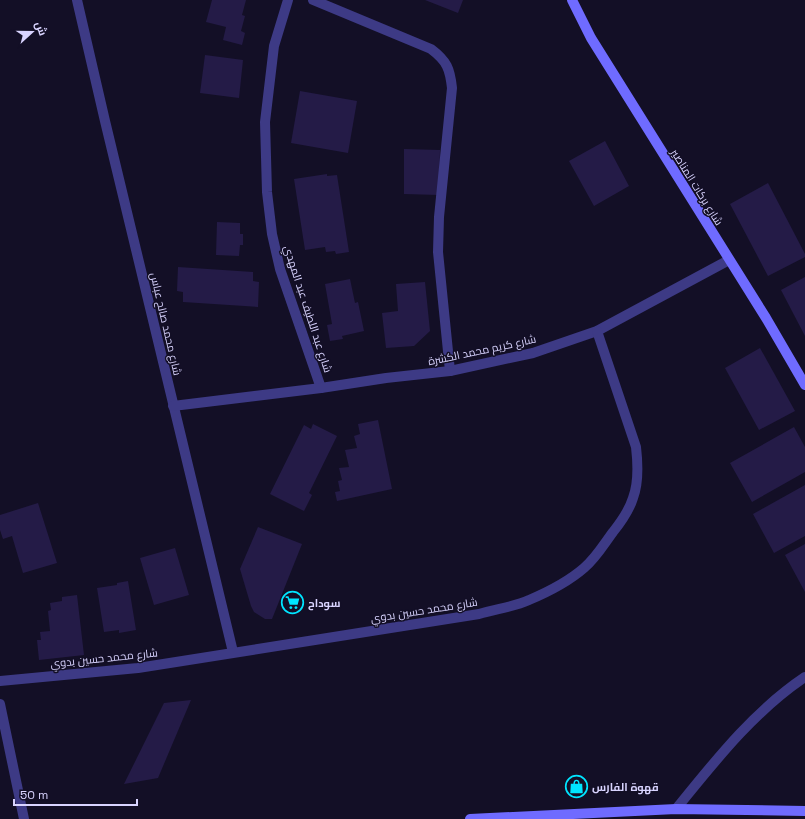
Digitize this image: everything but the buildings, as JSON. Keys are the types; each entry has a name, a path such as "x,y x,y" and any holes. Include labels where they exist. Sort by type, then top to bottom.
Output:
{"street":[{"name":"شارع محمد صالح عباس","path":"77,0 106,128 233,652"},
{"name":"شارع عبد اللطيف عبد المهدي","path":"288,0 274,46 266,114 267,192 272,234 280,269 321,388"},
{"path":"313,0 432,50 442,57 448,68 452,88 439,217 438,252 450,371"},
{"name":"شارع بركات المناصير","path":"572,0 591,38 766,318 805,385"},
{"name":"شارع كريم محمد الكشرة","path":"173,406 450,371 533,353 597,331 729,260"},
{"name":"شارع محمد حسين بدوي","path":"0,681 138,668 479,614 528,601 566,581 585,568 627,512 633,498 638,465 636,447 597,331"},
{"path":"676,809 739,734 770,704 791,686 805,677"},
{"path":"0,704 24,819"},
{"path":"470,819 676,809 805,811"}],"place":[{"name":"سوداح","path":"293,603"},
{"name":"قهوة الفارس","path":"576,787"}]}
